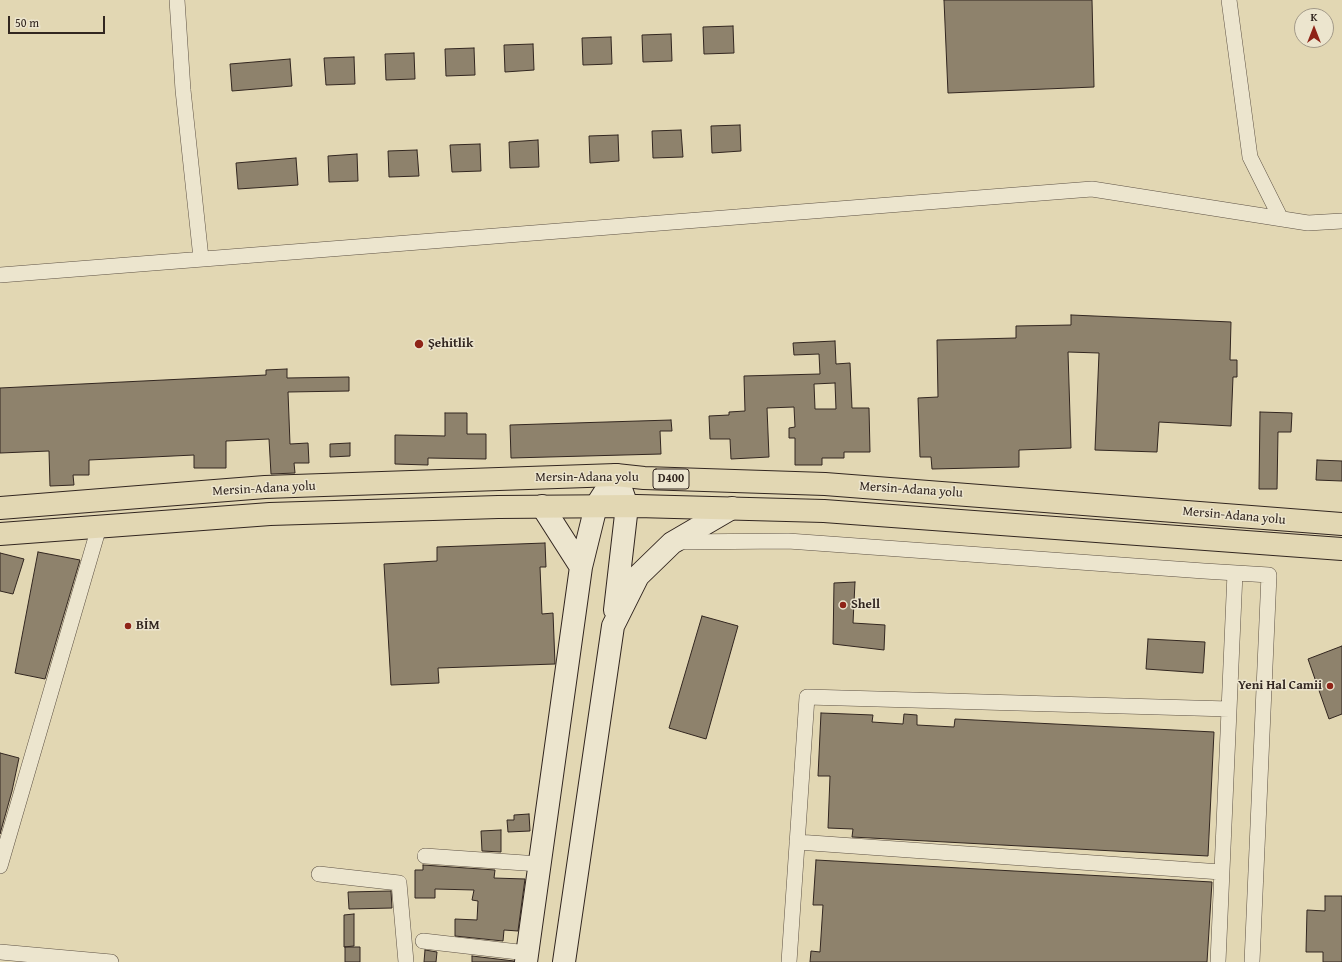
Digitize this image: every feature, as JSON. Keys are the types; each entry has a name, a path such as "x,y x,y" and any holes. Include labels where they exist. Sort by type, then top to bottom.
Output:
{"highway":[{"name":"Mersin-Adana yolu","path":"0,508 265,488 616,475 644,478 825,484 1342,524"},
{"name":"Mersin-Adana yolu","path":"0,534 270,514 542,506 627,506 824,511 1342,549"}],"main road":[{"path":"564,962 613,626 627,506 616,475"},
{"path":"526,957 581,567 596,506 616,475"},
{"path":"542,506 581,567"},
{"path":"613,626 638,576 672,542 732,508"}],"street":[{"path":"177,0 183,90 201,258"},
{"path":"1229,0 1250,157 1281,219"},
{"path":"0,275 1092,189 1308,223 1342,221"},
{"path":"0,866 99,527"},
{"path":"672,542 788,541 1269,575 1252,962"},
{"path":"1218,962 1235,573"},
{"path":"789,962 807,697 1229,709"},
{"path":"797,842 1221,872"},
{"path":"425,856 539,864"},
{"path":"320,874 399,883 406,962"},
{"path":"423,941 526,957"},
{"path":"0,952 26,958 111,962"}],"building":[{"path":"944,0 1092,0 1094,87 948,93"},
{"path":"733,26 734,53 704,54 703,27"},
{"path":"671,34 672,61 643,62 642,35"},
{"path":"611,37 612,64 583,65 582,38"},
{"path":"533,44 534,70 505,72 504,45"},
{"path":"474,48 475,75 446,76 445,49"},
{"path":"414,53 415,79 386,80 385,54"},
{"path":"354,57 355,84 326,85 324,58"},
{"path":"290,59 292,86 232,91 230,64"},
{"path":"740,125 741,151 712,153 711,126"},
{"path":"681,130 683,157 653,158 652,131"},
{"path":"618,135 619,161 590,163 589,136"},
{"path":"538,140 539,167 510,168 509,142"},
{"path":"480,144 481,171 452,172 450,145"},
{"path":"417,150 419,176 389,177 388,151"},
{"path":"357,154 358,181 329,182 328,156"},
{"path":"296,158 298,185 238,189 236,163"},
{"path":"1071,315 1231,322 1230,360 1237,360 1237,377 1233,377 1231,426 1159,422 1157,452 1095,450 1099,353 1068,352 1071,448 1019,450 1019,467 932,469 931,457 920,457 918,398 938,397 937,340 1016,338 1016,326 1071,325"},
{"path":"835,341 836,364 850,363 852,408 869,408 870,452 844,452 844,458 822,458 822,465 795,465 795,438 789,438 789,428 795,427 794,407 767,408 769,457 731,459 730,439 710,439 709,416 729,415 729,412 745,411 744,376 820,374 819,354 794,355 793,343","holes":["835,383 836,409 815,409 814,384"]},
{"path":"287,369 287,378 349,377 349,391 288,392 290,444 308,443 309,463 294,463 295,473 271,474 269,439 226,441 226,468 194,468 194,455 89,460 89,475 73,475 74,485 50,486 49,451 0,453 0,388 266,375 266,370"},
{"path":"1260,412 1292,413 1291,432 1278,432 1277,489 1259,489"},
{"path":"445,413 467,413 467,434 486,434 486,459 428,458 428,465 395,464 395,435 445,436"},
{"path":"671,420 672,431 660,431 661,454 511,458 510,425"},
{"path":"350,443 350,456 330,457 330,444"},
{"path":"1317,460 1342,461 1342,481 1316,480"},
{"path":"545,543 546,567 540,567 542,614 553,613 555,664 438,668 439,683 391,685 384,564 437,561 437,547"},
{"path":"38,552 80,560 45,679 15,673"},
{"path":"0,553 24,559 13,594 0,591"},
{"path":"855,582 853,623 885,625 884,650 833,644 834,583"},
{"path":"702,616 738,626 706,739 669,728"},
{"path":"1148,639 1205,642 1203,673 1146,669"},
{"name":"Yeni Hal Camii","path":"1342,646 1342,714 1329,719 1308,659"},
{"path":"821,713 873,715 872,722 903,724 904,714 917,715 917,725 954,727 955,719 1214,732 1208,856 852,837 853,829 828,828 830,776 818,776"},
{"path":"0,753 19,758 12,791 0,834"},
{"path":"529,814 530,831 508,832 507,820 514,820 514,815"},
{"path":"501,830 501,852 482,851 481,831"},
{"path":"816,860 1212,882 1207,962 810,962 811,951 820,952 823,905 813,905"},
{"path":"423,865 495,870 494,878 525,879 518,931 504,930 503,941 455,936 455,919 477,920 478,901 472,900 474,890 435,889 435,898 415,898 415,870 423,870"},
{"path":"391,891 392,908 349,909 348,892"},
{"path":"1325,896 1342,896 1342,962 1323,962 1323,952 1306,952 1307,910 1325,911"},
{"path":"354,914 354,946 344,947 344,915"},
{"path":"345,947 360,947 360,962 345,962"},
{"path":"425,950 437,952 436,962 424,962"},
{"path":"472,956 514,961 514,962 472,962"}],"place":[{"name":"Şehitlik","path":"419,344"},
{"name":"Shell","path":"843,605"},
{"name":"BİM","path":"128,626"},
{"name":"Yeni Hal Camii","path":"1330,686"}]}
